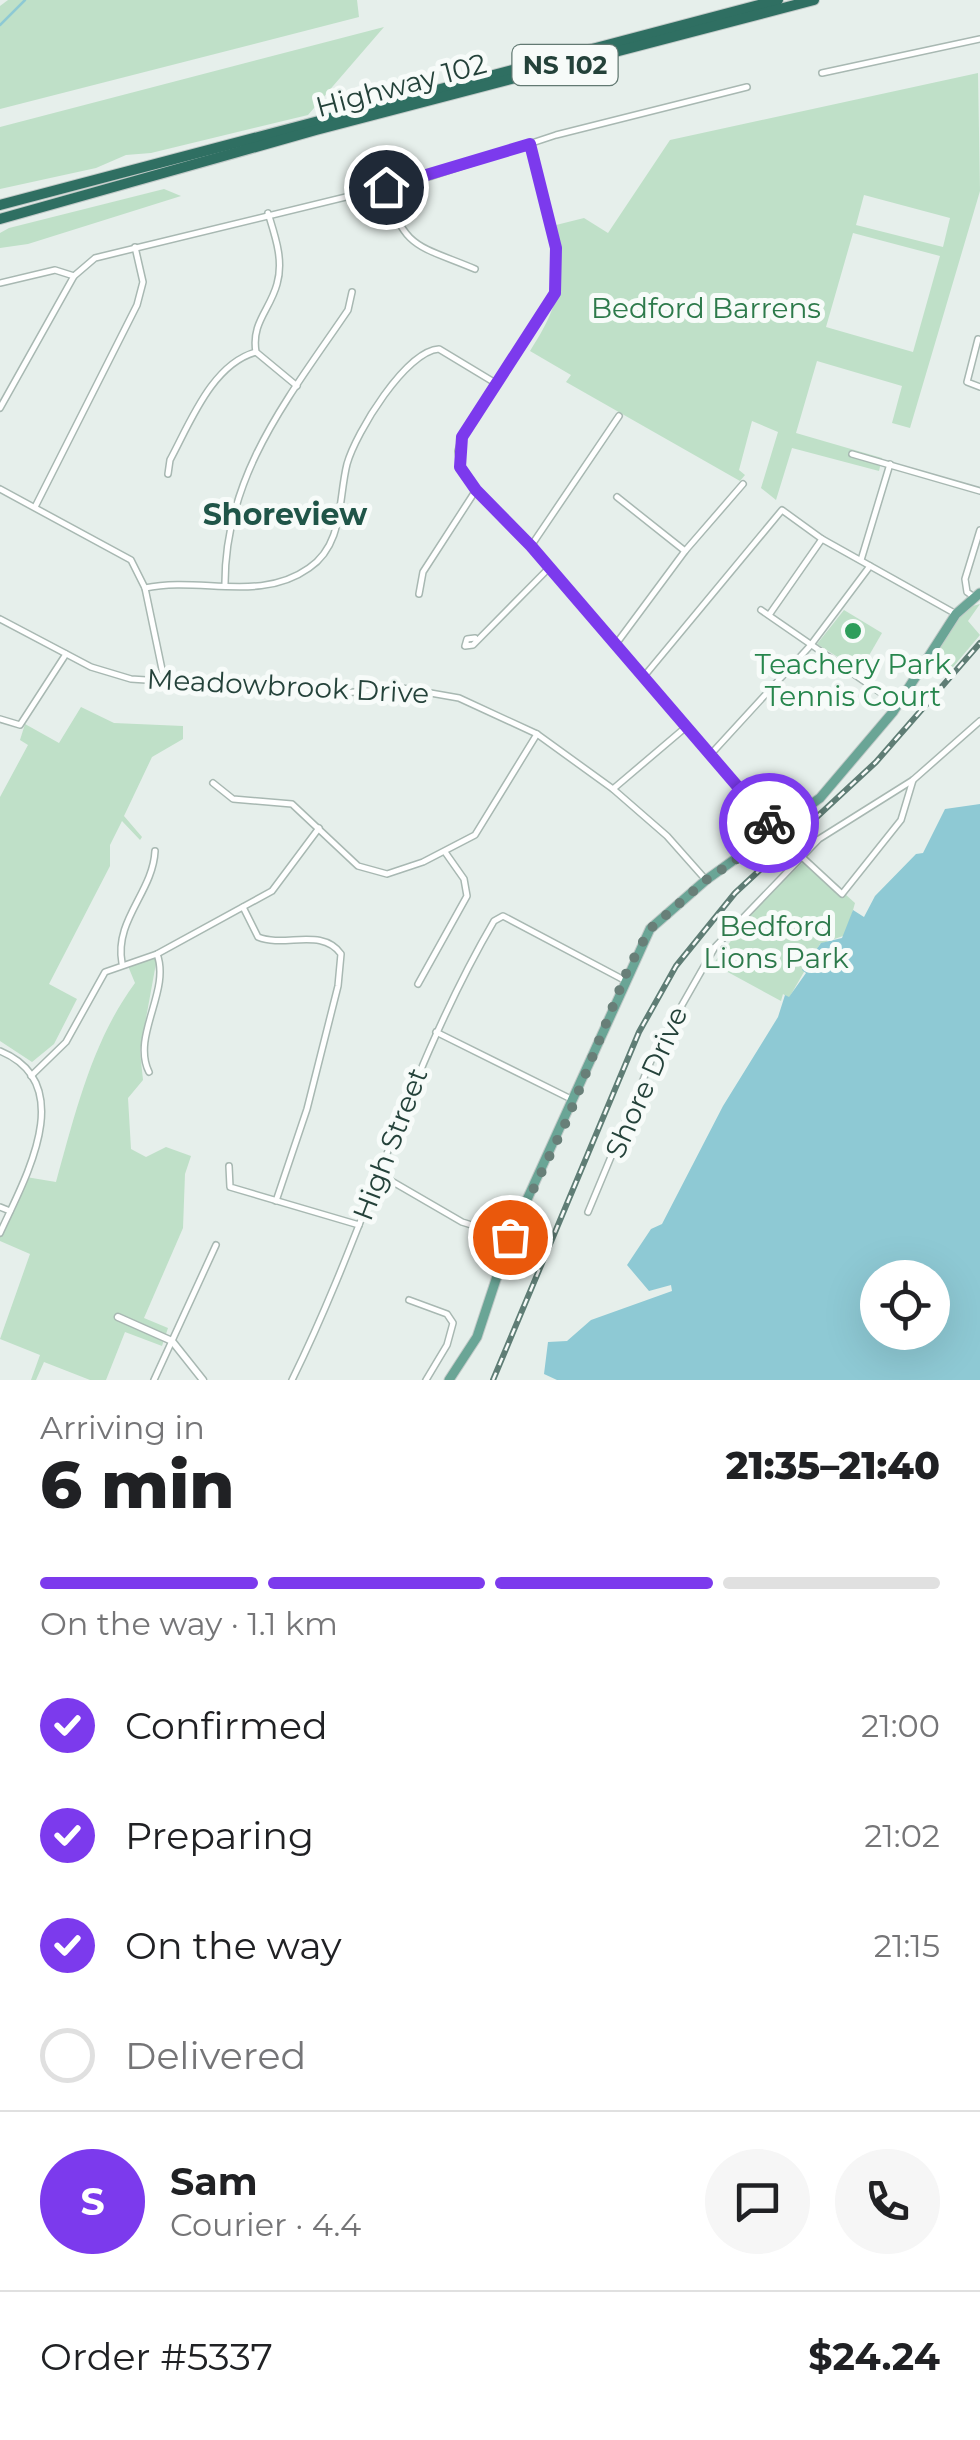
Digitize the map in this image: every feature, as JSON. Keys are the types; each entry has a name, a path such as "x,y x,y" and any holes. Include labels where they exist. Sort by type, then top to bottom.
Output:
{"highway":[{"name":"Highway 102","path":"0,205 778,0"},
{"name":"Highway 102","path":"0,220 335,125 814,0"}],"main road":[{"path":"449,1380 477,1338 510,1237 576,1101 624,980 650,929 706,880 820,798 898,704 956,614 977,595"}],"street":[{"path":"822,73 980,39"},
{"path":"0,408 74,276 95,258 386,187 530,144 747,88"},
{"path":"530,144 556,248 557,278 548,310 497,384 458,451 460,467 476,490 645,675 777,832"},
{"path":"386,187 396,224 408,239 474,269"},
{"path":"268,213 280,272 254,330 256,352 297,386"},
{"path":"35,506 137,305 143,282 135,247"},
{"path":"0,283 46,271 64,271 74,276"},
{"path":"225,586 228,532 254,450 348,310 352,292"},
{"path":"978,339 966,376 967,382 980,387"},
{"path":"145,588 270,585 318,562 336,528 350,454 404,370 420,353 439,348 497,384"},
{"path":"168,474 170,460 212,386 236,360 256,352"},
{"path":"531,546 620,416"},
{"path":"852,454 980,491"},
{"path":"861,560 890,464"},
{"path":"616,644 685,551 743,484"},
{"path":"0,489 131,560 145,588 164,679"},
{"path":"419,594 424,572 476,490"},
{"path":"617,497 685,551"},
{"path":"645,675 682,625 782,510 822,540 956,614"},
{"path":"977,595 967,592 965,579 980,530"},
{"path":"768,616 822,540"},
{"path":"710,755 810,646 870,566"},
{"path":"475,638 549,568"},
{"path":"760,610 898,704"},
{"name":"Meadowbrook Drive","path":"0,619 115,675 317,692 402,688 459,698 537,734 612,789 667,836 706,880"},
{"path":"0,719 20,724 66,654"},
{"name":"Shore Drive","path":"588,1212 682,1000 738,920 819,839 914,780 980,721"},
{"path":"612,789 686,727"},
{"path":"213,783 234,799 292,804 358,866 377,874 400,872 445,852 485,824 537,734"},
{"path":"801,856 842,894 901,820 914,780"},
{"path":"31,1076 66,1042 97,980 122,963 157,954 282,882 319,828"},
{"path":"122,963 120,933 154,866 155,851"},
{"path":"418,984 467,896 464,879 445,852"},
{"path":"243,907 258,936 278,942 322,940 341,954 338,986 307,1109 276,1201"},
{"name":"High Street","path":"292,1380 381,1175 409,1088 468,965 494,921 503,916 624,980"},
{"path":"149,1072 144,1052 159,978 157,954"},
{"path":"436,1032 576,1101"},
{"path":"0,1051 31,1076 43,1104 42,1125 0,1233"},
{"path":"229,1166 230,1187 358,1225"},
{"path":"381,1175 462,1222 510,1237"},
{"path":"0,1207 10,1211"},
{"path":"154,1380 216,1244"},
{"path":"409,1300 448,1314 453,1323 448,1344 426,1380"},
{"path":"118,1317 172,1341 203,1380"}],"green space":[{"path":"8,0 357,0 359,17 0,109 0,6"},
{"path":"384,27 308,115 151,153 126,155 96,168 0,189 0,127"},
{"name":"Bedford Barrens","path":"978,73 980,191 910,428 892,423 902,386 817,361 796,433 882,458 879,471 792,448 776,500 761,488 778,432 752,421 739,470 745,475 740,481 566,382 571,375 530,351 558,292 561,260 556,225 584,218 608,233 670,140","holes":["864,195 950,218 943,247 856,225","853,233 940,256 913,352 826,327"]},
{"path":"164,189 181,196 28,244 0,248 0,233 9,228"},
{"path":"980,604 968,621 980,635 953,667 942,661 944,652 937,644 965,608"},
{"path":"844,610 882,633 860,671 817,644"},
{"path":"81,707 114,723 183,726 183,739 152,757 124,816 142,837 140,840 122,821 110,845 110,866 49,984 77,999 54,1044 32,1062 0,1041 0,797 28,745 20,740 25,724 59,743"},
{"name":"Bedford Lions Park","path":"806,859 855,903 846,935 820,944 789,998 783,994 781,1001 713,964 758,906"},
{"path":"157,958 140,1051 143,1080 128,1098 131,1149 146,1157 166,1147 191,1156 185,1174 183,1228 144,1318 168,1328 162,1346 125,1332 106,1380 90,1380 44,1362 36,1380 31,1380 40,1355 0,1339 30,1254 0,1241 0,1237 26,1177 56,1182 96,1054 135,983 128,966"}],"water":[{"path":"980,804 980,1380 557,1380 544,1374 548,1342 567,1341 591,1320 672,1291 671,1285 649,1291 627,1265 651,1229 662,1224 723,1106 778,1017 785,995 789,997 806,973 802,970 821,943 842,938 853,910 864,917 875,896 916,854 923,853 945,809"}],"waterway":[{"path":"0,25 25,0"}],"railway":[{"path":"493,1380 639,1032 676,966 735,893 876,762 980,643"}],"way so far":[{"path":"510,1237 590,1070 628,969 647,934 706,880 777,832 769,823"}],"place":[{"name":"Teachery Park Tennis Court","path":"853,631"}],"district":[{"name":"Shoreview","path":"285,514"}],"route":[{"path":"386,187 530,144 556,248 555,293 548,310 462,437 458,451 460,467 476,490 645,675 769,823"}]}
